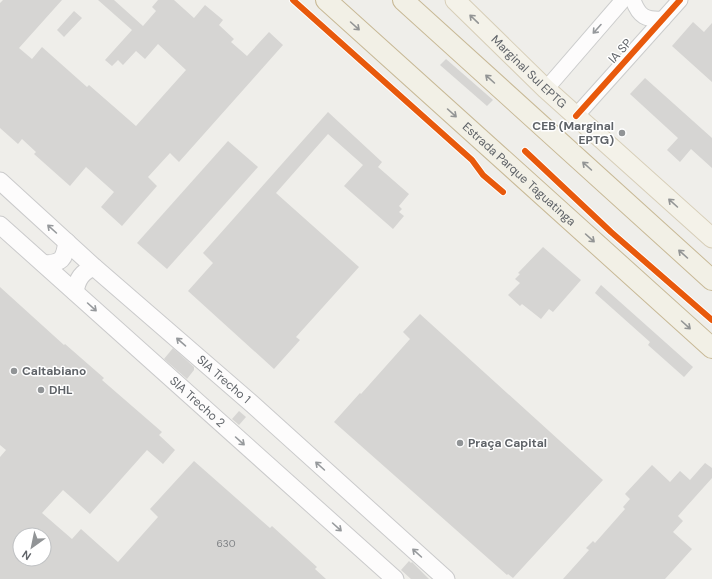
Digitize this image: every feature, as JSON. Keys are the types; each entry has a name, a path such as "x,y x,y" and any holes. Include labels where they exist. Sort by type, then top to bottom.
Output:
{"highway":[{"name":"Estrada Parque Taguatinga","path":"326,0 712,348"},
{"path":"403,0 712,280"}],"main road":[{"name":"Marginal Sul EPTG","path":"455,0 546,89 712,238"},
{"name":"SIA Trecho 1","path":"0,181 94,267 251,403 446,579"},
{"name":"SIA Trecho 2","path":"0,225 395,579"},
{"path":"44,264 56,264 62,259 67,242"},
{"path":"75,292 76,283 81,276 86,271 94,267"}],"street":[{"path":"546,89 623,0"},
{"path":"633,0 640,14 648,19 663,19"},
{"name":"IA SP","path":"576,116 680,0"}],"building":[{"path":"3,0 62,0 19,48 32,59 42,47 87,87 89,85 136,126 186,70 158,44 145,59 136,51 123,65 118,60 112,66 105,60 132,30 98,0 114,0 143,26 156,11 152,7 158,0 174,0 194,18 205,5 223,20 219,25 234,39 231,42 247,56 269,32 283,45 179,162 170,153 148,177 157,186 122,226 101,207 114,192 86,167 70,186 34,154 36,152 22,139 18,144 0,128 0,3"},
{"path":"74,11 82,18 64,37 57,30"},
{"path":"693,22 704,32 712,23 712,82 672,46"},
{"path":"446,59 493,100 487,106 440,65"},
{"path":"645,78 712,138 712,168 691,149 680,162 667,150 678,138 630,94"},
{"path":"328,112 382,162 378,167 409,194 399,206 402,209 399,212 404,216 393,229 344,186 363,165 328,134 276,193 359,267 296,337 300,340 274,369 188,291 213,263 203,253"},
{"path":"228,141 258,167 167,269 137,243"},
{"path":"543,247 581,280 553,312 549,309 541,319 522,304 520,306 508,295 520,283 515,279 520,274 518,273"},
{"path":"601,285 693,367 684,377 648,345 650,342 595,293"},
{"path":"0,287 64,345 65,344 104,378 102,380 162,432 159,435 175,450 163,464 147,450 90,514 63,490 42,513 72,539 81,529 118,562 158,517 150,509 194,461 270,528 272,526 317,567 315,569 326,579 0,579 0,457 6,450 0,445"},
{"name":"Praça Capital","path":"420,314 603,480 513,578 508,574 507,575 334,422 410,339 403,332"},
{"path":"173,348 194,367 194,370 187,379 164,359"},
{"path":"239,411 246,417 239,425 232,419"},
{"path":"705,463 712,468 712,478 678,516 683,521 673,532 692,549 665,579 563,579 589,550 586,548 593,541 595,543 625,509 623,507 630,499 625,494 652,465 670,482 680,471 690,480"},
{"path":"409,561 411,563 412,562 429,579 411,579 401,570"}],"cycle path":[{"path":"293,0 472,160 483,175 503,192"},
{"path":"576,116 680,0"},
{"path":"525,151 611,232 712,320"}],"place":[{"name":"CEB (Marginal EPTG)","path":"622,133"},
{"name":"Caltabiano","path":"14,371"},
{"name":"DHL","path":"41,390"},
{"name":"Praça Capital","path":"460,443"}]}
